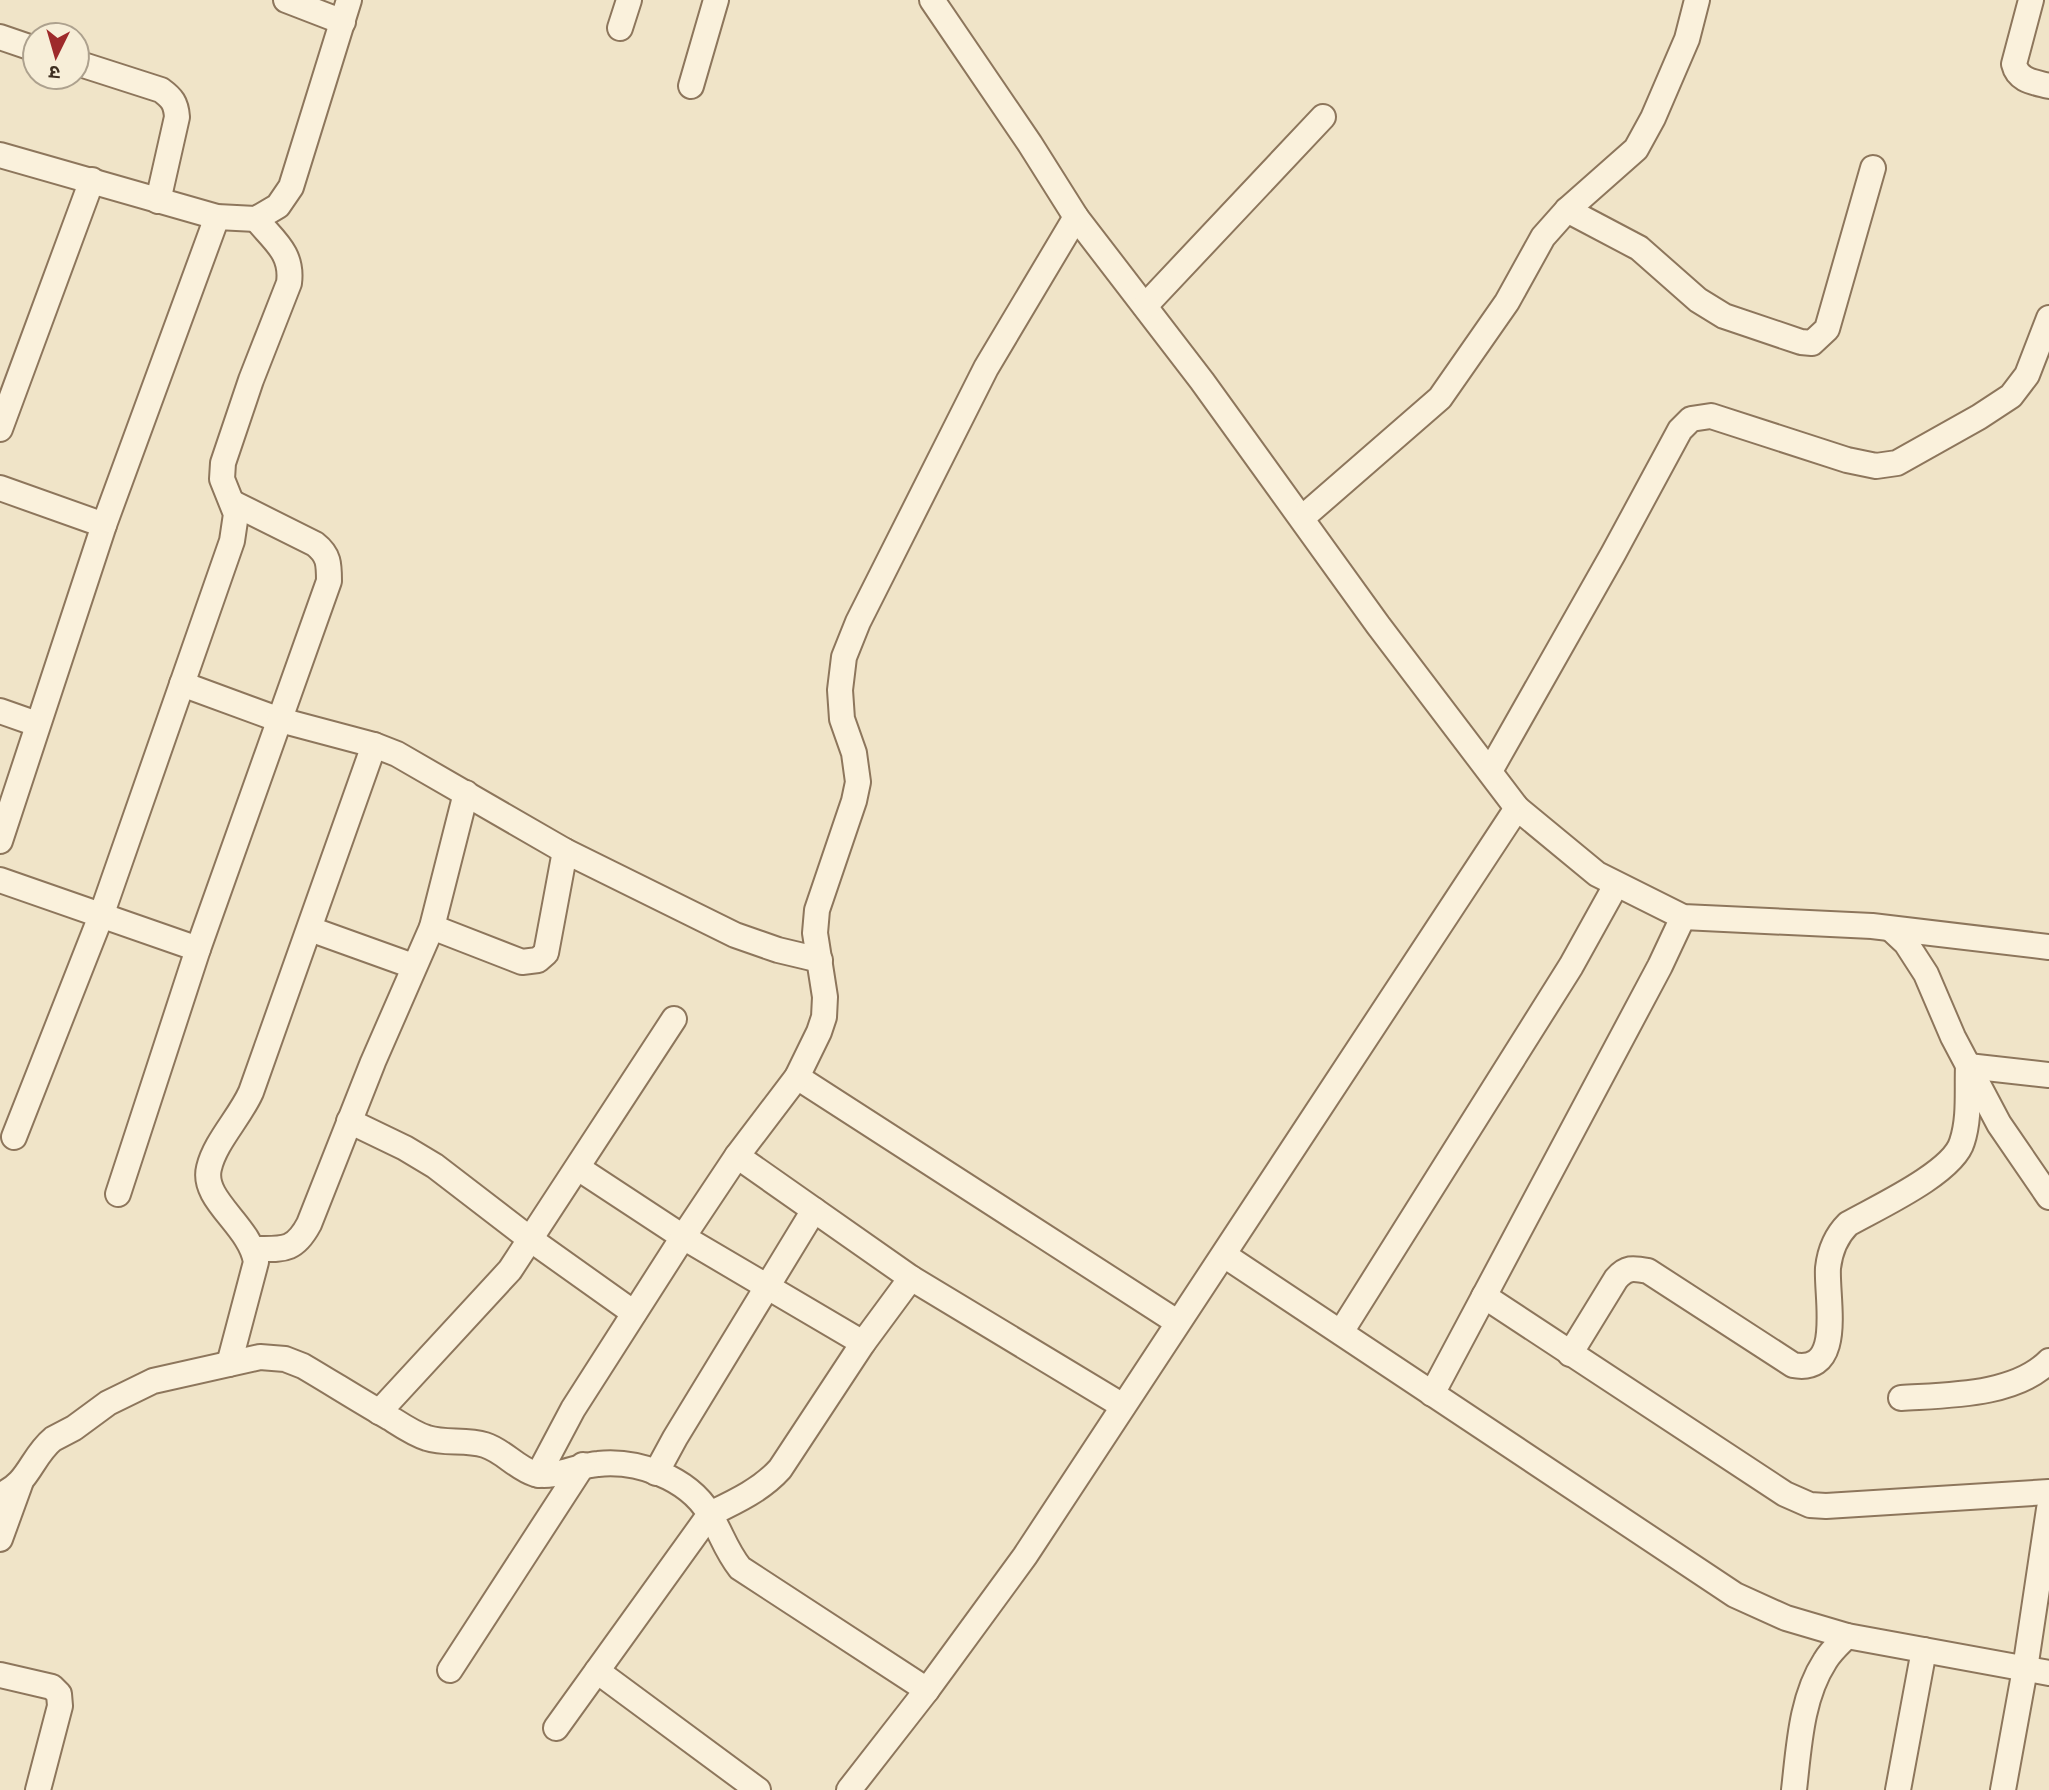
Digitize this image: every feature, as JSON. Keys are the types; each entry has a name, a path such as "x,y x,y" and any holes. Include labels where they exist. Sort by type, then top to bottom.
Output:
{"street":[{"path":"0,155 216,217 256,219 278,206 291,187 346,11 286,0"},
{"path":"620,28 629,0"},
{"path":"691,86 716,0"},
{"path":"932,0 1076,217 1302,518 1378,625 1517,808 1570,854 1616,885 1683,917 1891,929 2049,947"},
{"path":"1302,518 1440,398 1507,302 1543,237 1567,210 1636,149 1653,118 1687,39 1697,0"},
{"path":"2031,0 2014,64 2016,73 2022,78 2049,86"},
{"path":"0,37 21,44"},
{"path":"91,67 160,90 171,97 176,105 177,117 158,201"},
{"path":"1144,306 1323,117"},
{"path":"1567,210 1639,248 1698,300 1724,316 1801,342 1812,343 1827,329 1873,168"},
{"path":"0,429 92,180"},
{"path":"0,841 6,804 37,724 104,525 216,217"},
{"path":"538,1475 573,1409 682,1237 737,1156 797,1077 819,1032 824,1017 825,998 815,933 817,910 858,782 854,753 842,719 840,690 844,657 858,622 986,368 1076,217"},
{"path":"14,1137 101,916 232,541 236,514 222,479 223,463 251,380 289,283 290,270 288,258 256,219"},
{"path":"1490,771 1614,554 1680,430 1691,419 1711,416 1847,460 1876,466 1896,463 1979,418 2011,397 2028,376 2049,318"},
{"path":"0,488 104,525"},
{"path":"118,1194 198,949 329,581 326,552 316,544 233,503"},
{"path":"182,684 280,720 374,746 416,764 565,851 735,935 778,950 820,960"},
{"path":"0,711 37,724"},
{"path":"229,1364 256,1262 254,1249 239,1225 208,1187 208,1170 214,1153 242,1113 251,1092 374,746"},
{"path":"254,1249 281,1249 292,1246 302,1238 316,1209 349,1121 413,966 432,927 466,793"},
{"path":"849,1790 927,1690 1025,1556 1517,808"},
{"path":"432,927 522,962 538,960 546,953 565,851"},
{"path":"0,880 198,949"},
{"path":"1341,1332 1571,966 1616,885"},
{"path":"1432,1394 1660,966 1683,917"},
{"path":"310,929 413,966"},
{"path":"1891,929 1906,943 1926,974 1953,1037 1998,1124 2048,1194"},
{"path":"380,1412 509,1270 674,1019"},
{"path":"1968,1066 2049,1075"},
{"path":"1570,1354 1616,1279 1623,1270 1634,1268 1648,1271 1793,1366 1813,1364 1823,1357 1829,1344 1828,1267 1838,1234 1848,1224 1935,1174 1952,1159 1962,1146 1966,1126 1968,1066"},
{"path":"797,1077 1177,1322"},
{"path":"349,1121 435,1166 530,1239 634,1313"},
{"path":"737,1156 911,1278 1123,1406"},
{"path":"578,1168 682,1237 863,1343"},
{"path":"656,1473 814,1210"},
{"path":"1224,1255 1735,1595 1786,1618 1847,1636 2037,1671"},
{"path":"556,1728 710,1514 742,1498 774,1475 863,1343 911,1278"},
{"path":"1484,1296 1785,1494 1810,1505 2049,1492"},
{"path":"0,1539 10,1490 43,1447 108,1403 153,1381 260,1357 285,1359 303,1366 426,1438 484,1445 504,1453 523,1468 538,1475 554,1474 583,1465 614,1462 656,1473 679,1484 699,1499 710,1514 727,1552 740,1568 927,1690"},
{"path":"1901,1398 1979,1393 2042,1369 2049,1361"},
{"path":"450,1670 583,1465"},
{"path":"2003,1790 2037,1671 2049,1509"},
{"path":"1794,1790 1801,1728 1815,1679 1825,1659 1847,1636"},
{"path":"1898,1790 1924,1650"},
{"path":"597,1671 758,1790"},
{"path":"0,1675 52,1688 59,1694 60,1706 38,1790"}]}
